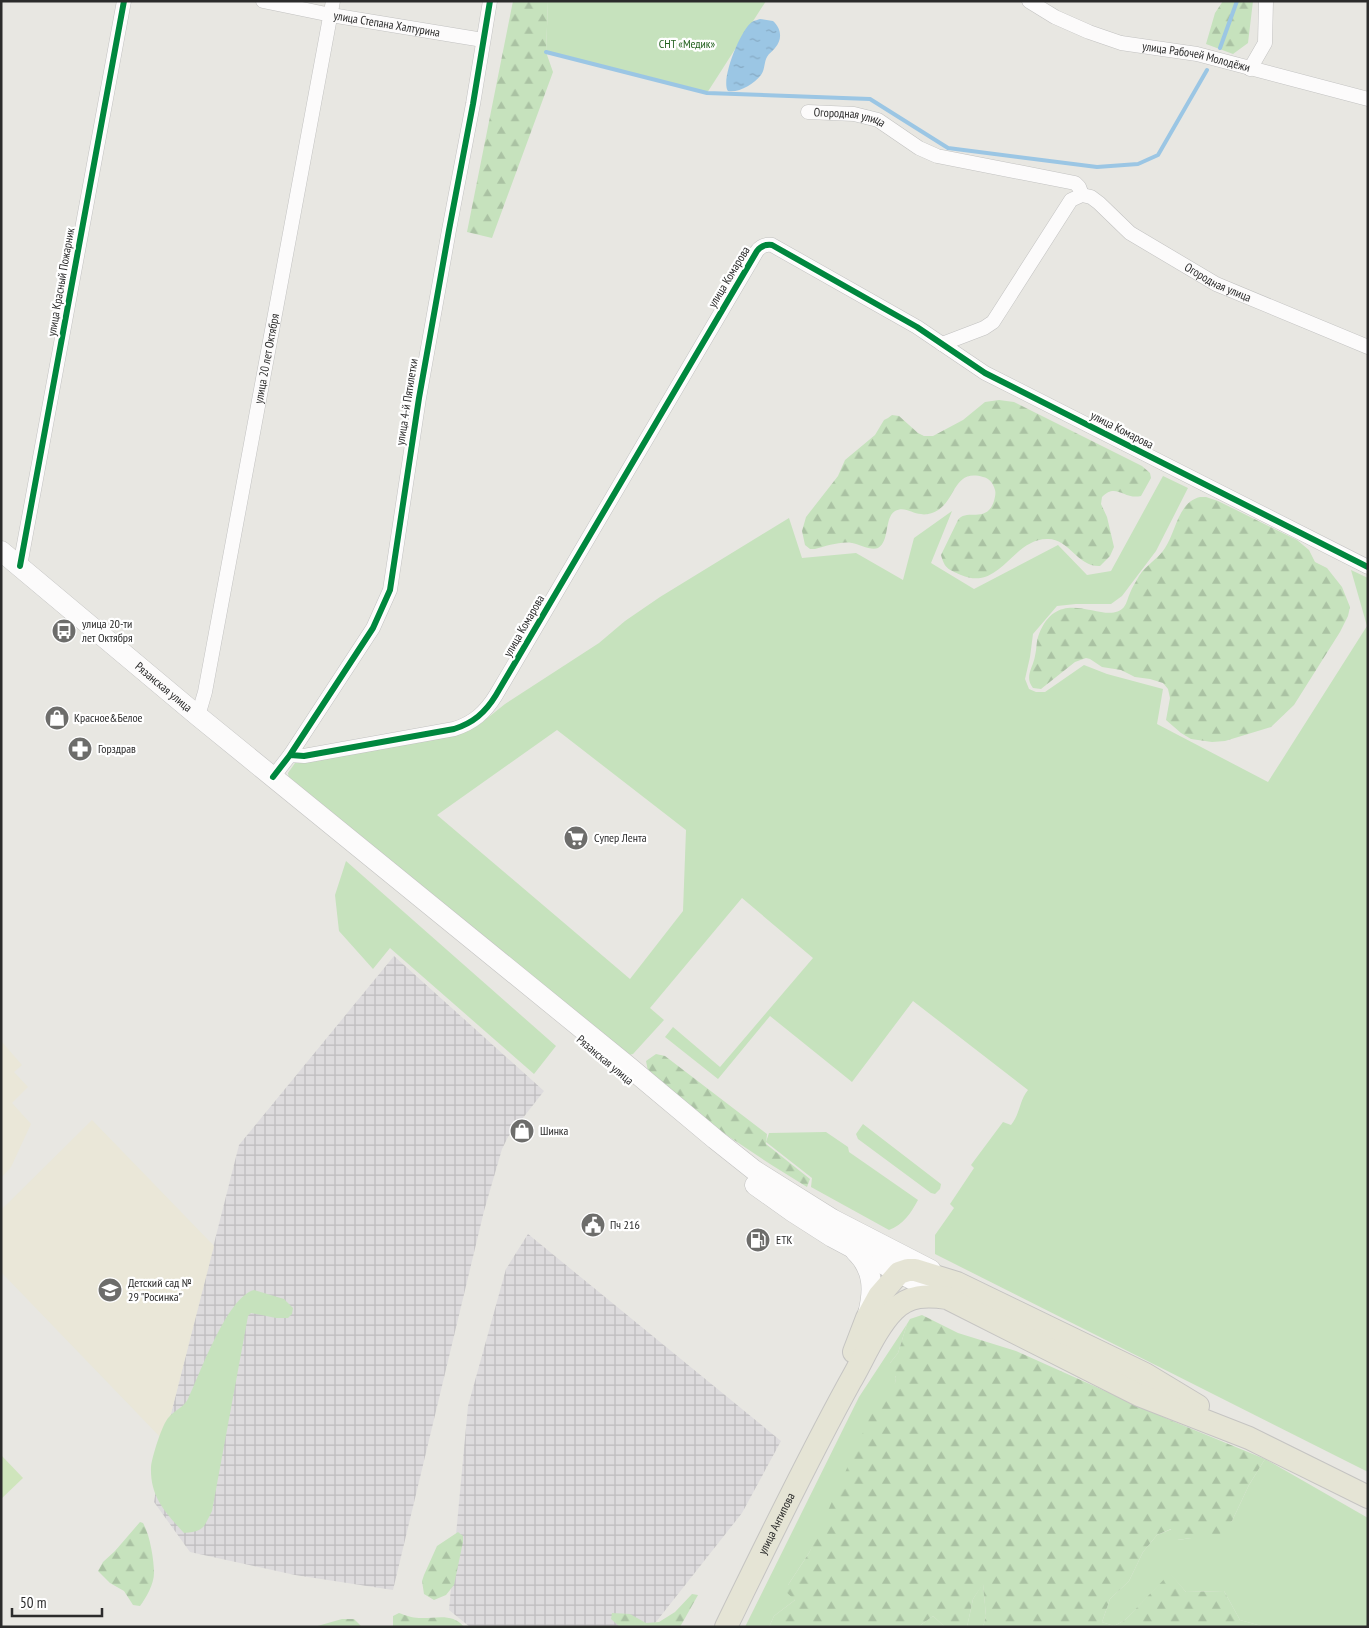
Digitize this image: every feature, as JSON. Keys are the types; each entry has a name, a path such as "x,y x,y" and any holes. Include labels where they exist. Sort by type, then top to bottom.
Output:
{"main road":[{"name":"Рязанская улица","path":"1,551 198,716 329,821 741,1160 832,1219 888,1248 952,1290"},
{"name":"Рязанская улица","path":"329,821 724,1161 793,1212 852,1248 899,1273"},
{"path":"852,1248 863,1258 869,1270 872,1282 874,1322"},
{"path":"888,1248 898,1261 899,1273 915,1270 952,1290 1145,1374 1249,1438 1368,1497"},
{"name":"улица Антипова","path":"726,1627 829,1421 874,1322 879,1296 899,1273"},
{"name":"улица Антипова","path":"874,1322 906,1301 920,1296 933,1296 952,1290"}],"street":[{"name":"улица Красный Пожарник","path":"20,566 124,1"},
{"name":"улица Степана Халтурина","path":"263,1 332,8 483,40"},
{"name":"улица 4-й Пятилетки","path":"273,777 290,755 373,628 390,590 419,398 490,1"},
{"name":"улица Рабочей Молодёжи","path":"1029,1 1055,17 1121,43 1197,54 1368,98"},
{"path":"1250,69 1265,43 1266,1"},
{"name":"улица 20 лет Октября","path":"198,716 206,682 332,8"},
{"name":"Огородная улица","path":"808,112 854,114 878,120 919,148 937,156 1075,183 1082,195 1091,197 1099,203 1130,233 1216,284 1368,347"},
{"path":"942,344 984,328 993,322 1071,200 1082,195"},
{"name":"улица Комарова","path":"290,755 304,756 454,729 466,725 484,712 496,695 757,251 763,245 772,245 917,327 985,373 1368,567"}],"shaded area":[{"path":"394,956 544,1091 508,1137 502,1149 484,1211 393,1590 295,1575 190,1552 154,1502 164,1441 239,1145"},
{"path":"1,1041 22,1065 14,1072 28,1087 12,1103 31,1124 11,1167 1,1178"},
{"name":"Детский сад № 29 \"Росинка\"","path":"92,1120 214,1246 164,1441 1,1272 1,1210"},
{"path":"528,1234 781,1441 742,1513 652,1627 470,1627 449,1610 468,1406 506,1269"}],"green space":[{"path":"513,1 548,1 546,52 553,72 492,238 467,232"},
{"name":"СНТ «Медик»","path":"548,1 766,1 707,93 546,52"},
{"path":"1223,1 1253,1 1248,43 1233,54 1206,44 1215,13"},
{"path":"999,400 1014,402 1142,466 1150,473 1151,478 1141,496 1135,497 1112,491 1102,497 1101,504 1107,517 1114,547 1110,556 1100,566 1085,562 1061,543 1047,539 1035,541 1024,547 986,577 974,578 950,570 944,563 941,555 958,520 966,515 987,512 994,500 995,491 990,481 973,476 959,482 946,503 932,513 918,514 902,509 895,511 889,519 882,545 878,548 872,549 843,543 810,549 805,545 802,531 806,517 838,476 845,460 875,435 884,420 892,415 899,416 918,433 924,436 933,436 963,420 985,402"},
{"path":"1163,476 1188,488 1156,551 1122,596 1111,604 1057,606 1033,634 1025,679 1029,689 1036,692 1045,692 1084,665 1107,674 1163,689 1157,724 1268,782 1367,626 1351,570 1368,578 1368,1472 935,1254 935,1235 954,1208 950,1204 974,1168 971,1165 1003,1122 1011,1125 1028,1090 913,1001 852,1082 770,1016 718,1079 665,1037 673,1027 720,1067 813,958 742,898 650,1008 664,1020 633,1054 621,1057 289,779 288,773 295,763 467,731 599,643 625,621 660,597 789,518 802,558 856,553 903,580 914,538 952,511 931,563 974,589 1058,545 1087,575 1111,571","holes":["557,730 686,830 683,911 630,979 437,815"]},
{"path":"1200,497 1218,501 1297,540 1309,550 1315,562 1327,568 1342,587 1350,607 1348,616 1294,705 1271,727 1225,741 1212,742 1191,739 1166,720 1170,698 1168,689 1163,683 1135,677 1121,670 1102,667 1090,659 1086,658 1075,662 1041,689 1033,688 1030,684 1029,676 1038,637 1048,618 1059,610 1070,608 1083,608 1106,613 1116,612 1124,607 1139,576 1165,548 1182,511 1193,500"},
{"path":"346,861 556,1046 534,1074 390,948 373,969 339,931 335,895"},
{"path":"656,1054 665,1056 767,1134 766,1144 810,1179 807,1187 716,1128 648,1071 646,1061"},
{"path":"863,1124 941,1184 940,1189 935,1194 931,1193 858,1139 856,1134"},
{"path":"826,1132 848,1147 849,1152 918,1200 902,1222 889,1230 811,1187 812,1178 766,1142 769,1133"},
{"path":"254,1290 284,1299 293,1308 292,1314 288,1318 276,1318 251,1313 248,1316 212,1511 202,1528 184,1533 165,1511 156,1496 151,1478 151,1467 155,1449 166,1421 188,1399 224,1321 234,1306 244,1296"},
{"path":"922,1315 958,1333 1016,1351 1170,1420 1265,1459 1249,1485 1232,1521 1219,1535 1210,1538 1177,1540 1171,1529 1157,1535 1143,1552 1129,1581 1110,1599 1102,1622 1114,1626 1125,1620 1170,1573 1186,1592 1224,1591 1240,1620 1265,1627 983,1627 986,1616 983,1584 973,1599 967,1627 945,1627 933,1616 918,1627 769,1627 774,1616 795,1600 786,1592 788,1585 809,1553 882,1390 895,1383 896,1377 888,1369 898,1353 907,1324 910,1319"},
{"path":"907,1324 898,1353 890,1363 896,1378 895,1383 809,1553 788,1585 795,1600 774,1616 769,1627 745,1627 859,1397"},
{"path":"1,1455 23,1478 1,1499"},
{"path":"1265,1459 1368,1518 1368,1627 1265,1627 1240,1620 1224,1591 1186,1592 1170,1574 1125,1620 1114,1626 1102,1622 1110,1599 1129,1581 1143,1552 1157,1535 1172,1529 1178,1540 1209,1538 1232,1521 1249,1485"},
{"path":"140,1522 143,1523 150,1541 154,1577 147,1595 140,1606 133,1605 124,1591 110,1583 98,1571 103,1562"},
{"path":"458,1532 463,1536 463,1542 454,1585 446,1595 434,1600 424,1594 422,1581 424,1575 437,1546"},
{"path":"983,1583 986,1616 983,1627 967,1627 973,1599"},
{"path":"692,1594 698,1595 680,1627 620,1627 611,1619 612,1613 630,1614 646,1623 659,1622 675,1612"},
{"path":"399,1613 416,1618 443,1617 454,1619 464,1627 393,1627 393,1616"},
{"path":"933,1616 945,1627 918,1627"},
{"path":"342,1619 354,1619 362,1627 314,1627"}],"water":[{"path":"760,19 773,21 776,24 780,34 778,45 767,57 762,73 758,78 750,85 741,89 728,91 726,85 729,66 737,44 747,27 752,22"}],"waterway":[{"path":"1220,48 1237,1"},
{"path":"546,52 707,93 870,99 948,148 1097,167 1138,164 1158,155 1207,70"}],"cycle path":[{"path":"20,566 124,1"},
{"path":"273,777 290,755 373,628 390,590 419,398 490,1"},
{"path":"290,755 304,756 454,729 467,724 483,712 496,695 757,251 765,245 772,245 917,327 985,373 1368,567"}],"place":[{"name":"улица 20-ти лет Октября","path":"64,631"},
{"name":"Красное&Белое","path":"57,718"},
{"name":"Горздрав","path":"80,749"},
{"name":"Супер Лента","path":"576,838"},
{"name":"Шинка","path":"522,1131"},
{"name":"Пч 216","path":"593,1225"},
{"name":"ЕТК","path":"758,1240"},
{"name":"Детский сад № 29 \"Росинка\"","path":"110,1290"}]}
